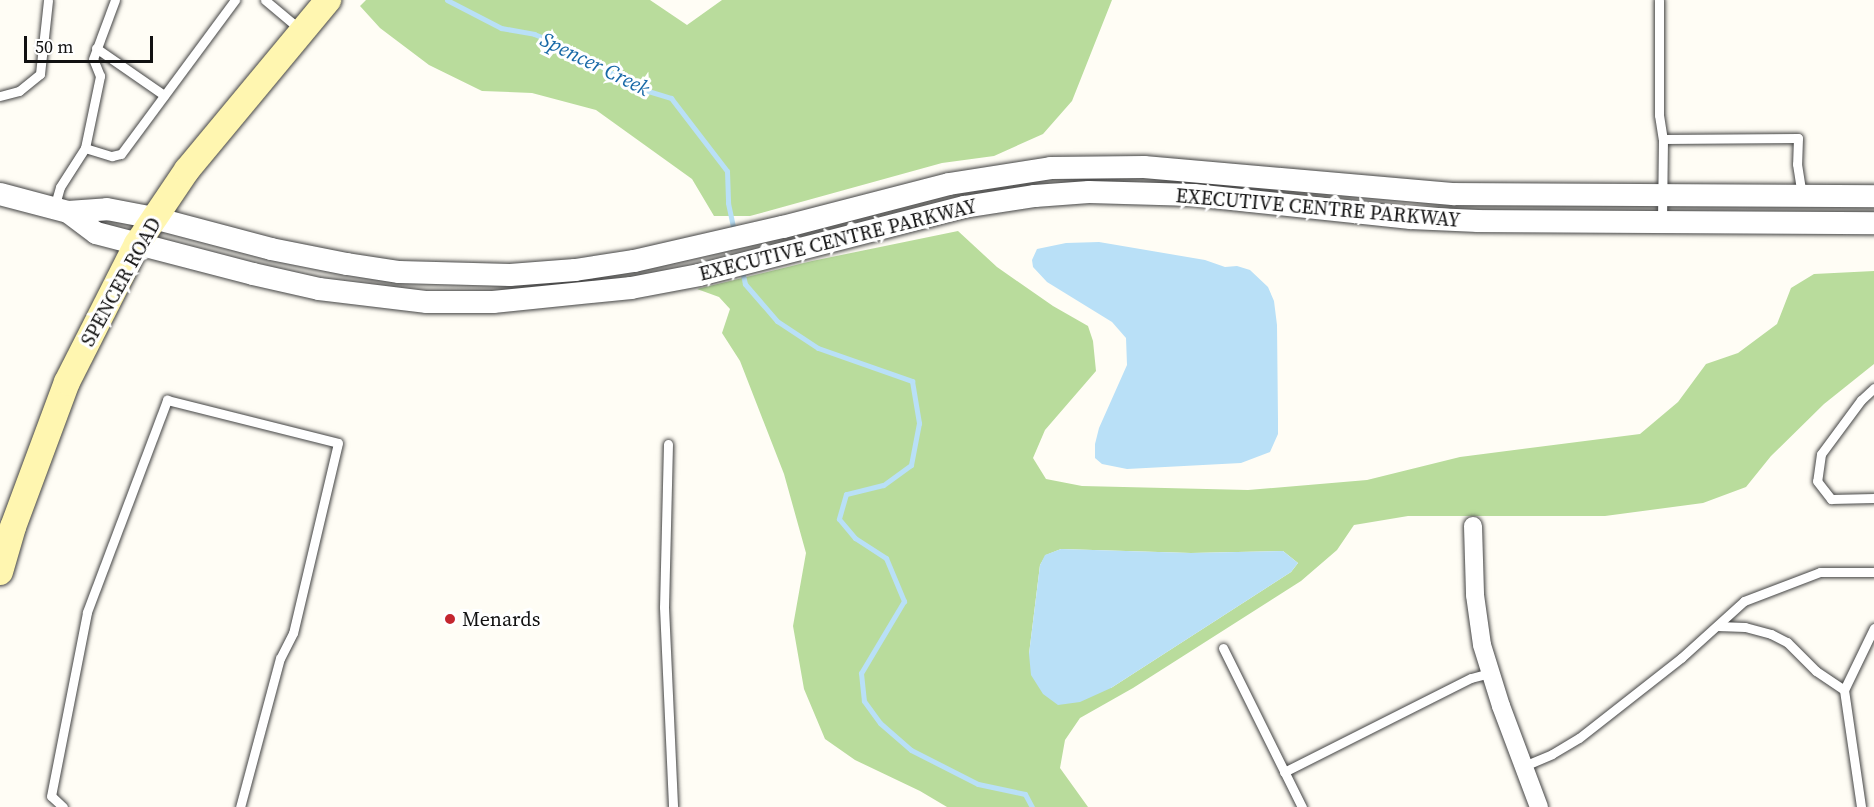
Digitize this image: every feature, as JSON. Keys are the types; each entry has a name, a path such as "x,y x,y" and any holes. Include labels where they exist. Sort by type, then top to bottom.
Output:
{"main road":[{"name":"SPENCER ROAD","path":"0,572 67,382 137,244 187,170 328,0"}],"street":[{"name":"EXECUTIVE CENTRE PARKWAY","path":"0,194 61,210 107,209 154,218 271,249 399,272 510,275 575,270 693,248 949,184 1007,173 1092,166 1231,173 1455,194 1874,196"},
{"name":"EXECUTIVE CENTRE PARKWAY","path":"61,210 96,233 137,244 319,288 427,302 493,302 565,297 699,275 964,207 1035,196 1089,192 1194,195 1411,218 1478,221 1874,223"},
{"path":"1473,526 1475,595 1482,645 1539,807"}],"lane":[{"path":"0,96 19,91 40,74 48,0"},
{"path":"61,210 60,187 85,148 100,76 93,58 115,0"},
{"path":"85,148 112,156 121,154 235,0"},
{"path":"265,0 303,31"},
{"path":"1659,0 1659,115 1664,139 1662,222"},
{"path":"96,48 164,95"},
{"path":"1664,139 1798,138 1797,164 1802,196"},
{"path":"1874,388 1861,400 1821,454 1817,481 1832,499 1874,498"},
{"path":"63,807 51,796 87,612 167,400 338,443 293,633 280,658 240,807"},
{"path":"668,444 664,607 673,807"},
{"path":"1524,766 1580,738 1681,658 1744,601 1820,572 1874,572"},
{"path":"1717,626 1745,627 1771,634 1787,642 1816,671 1844,690"},
{"path":"1861,807 1844,690 1874,628"},
{"path":"1223,648 1302,807"},
{"path":"1284,772 1458,684 1490,673"}],"green space":[{"path":"366,0 650,0 687,25 722,0 1112,0 1072,101 1043,134 994,156 942,163 750,216 714,216 692,179 596,110 532,93 482,91 429,65 380,28 360,6"},
{"path":"958,231 997,267 1053,306 1088,326 1093,341 1096,371 1045,430 1033,458 1046,479 1082,486 1248,490 1367,480 1460,457 1640,434 1678,402 1706,364 1738,353 1777,324 1791,288 1814,274 1874,271 1874,364 1824,404 1771,456 1746,487 1703,503 1605,516 1408,516 1354,525 1337,550 1301,581 1133,688 1080,718 1065,740 1060,768 1088,807 947,807 920,791 855,760 825,739 804,689 793,626 806,553 784,474 740,361 722,333 730,309 719,297 697,289 812,261","holes":["1061,549 1191,553 1283,551 1298,563 1291,572 1111,688 1029,654 1040,565 1046,555"]}],"water":[{"path":"1099,242 1205,260 1225,267 1237,266 1250,270 1268,287 1274,301 1277,325 1278,434 1270,452 1241,463 1127,469 1102,464 1095,458 1095,444 1099,428 1127,365 1126,338 1112,322 1047,282 1033,267 1032,260 1037,249 1066,243"},
{"path":"1061,549 1191,553 1283,551 1298,563 1291,572 1111,688 1080,702 1058,705 1043,694 1031,675 1029,654 1040,565 1045,555"}],"waterway":[{"name":"Spencer Creek","path":"447,0 501,28 534,34 576,51 635,87 671,98 727,171 728,203 734,231"},
{"name":"Spencer Creek","path":"742,270 745,284 777,321 818,348 912,381 919,423 911,465 883,485 846,494 839,519 855,538 886,558 904,601 861,673 864,701 880,723 911,750 978,784 1025,794 1032,807"}],"place":[{"name":"Menards","path":"450,619"}]}
